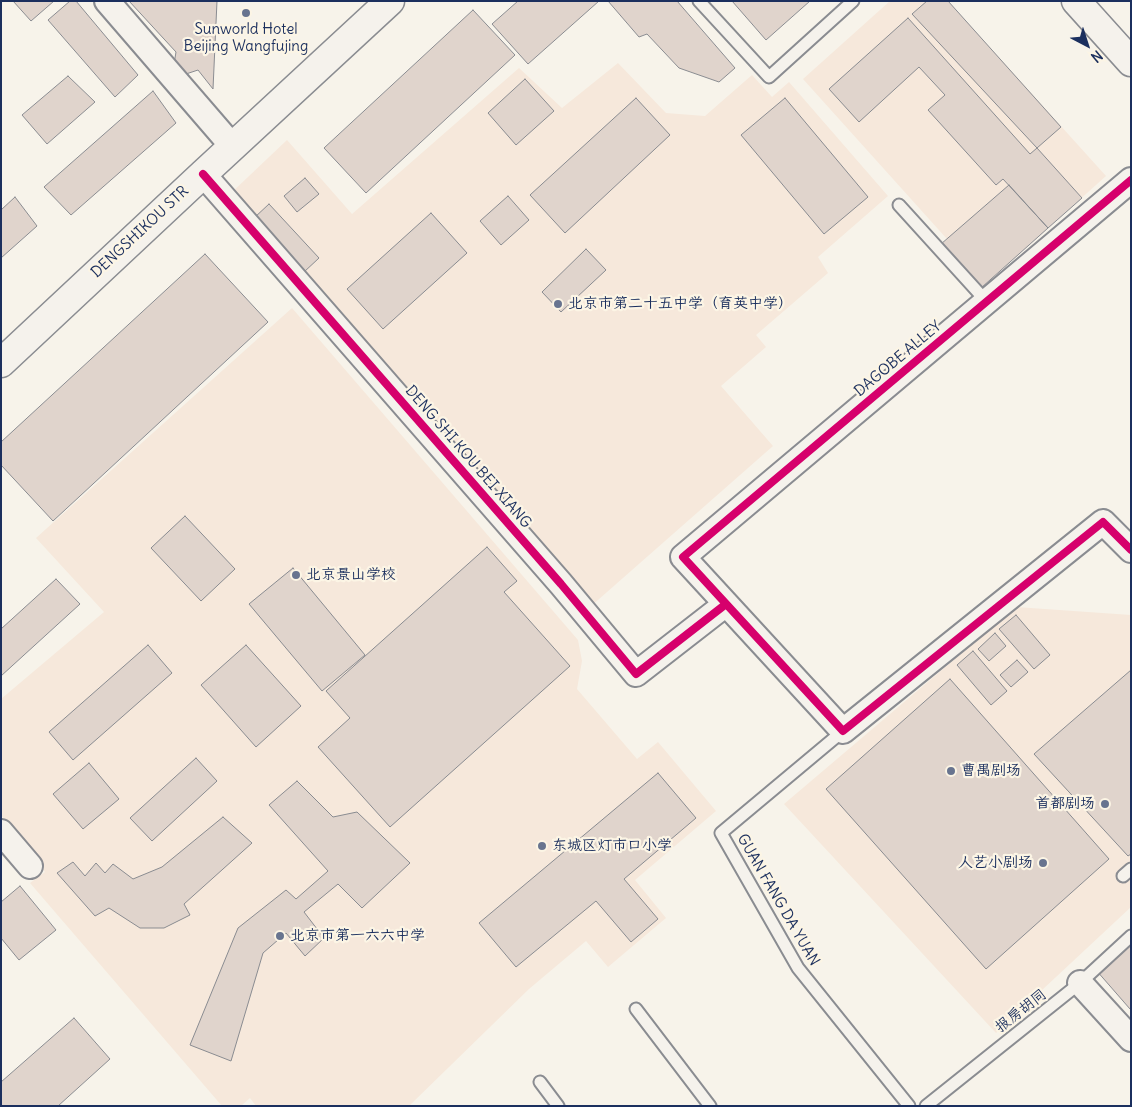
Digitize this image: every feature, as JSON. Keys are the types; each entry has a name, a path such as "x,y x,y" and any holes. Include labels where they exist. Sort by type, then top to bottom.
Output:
{"street":[{"path":"107,1 233,147"},
{"name":"DENGSHIKOU STR","path":"1,363 390,1"},
{"path":"1076,1 1131,62"},
{"name":"DENG SHI KOU BEI XIANG","path":"203,174 555,577 636,674 726,604"},
{"name":"DAGOBE ALLEY","path":"726,604 683,558 1131,180"},
{"path":"726,604 843,731 1103,522 1131,550"},
{"path":"1,832 30,866"},
{"path":"1080,983 1131,1039"}],"lane":[{"path":"699,1 769,76 852,1"},
{"path":"899,204 986,302"},
{"name":"GUAN FANG DA YUAN","path":"843,731 721,833 798,968 909,1106"},
{"name":"报房胡同","path":"926,1106 1080,983 1131,936"},
{"path":"636,1009 710,1106"},
{"path":"540,1082 558,1106"}],"shaded area":[{"path":"890,1 948,1 1106,176 981,288 947,239 803,79"},
{"name":"北京市第二十五中学（育英中学）","path":"618,63 666,113 705,116 752,75 772,97 789,82 888,196 818,257 828,273 756,335 766,347 721,386 773,446 590,607 229,195 287,140 352,214 519,68 562,108"},
{"path":"292,308 578,640 582,661 577,689 637,759 658,742 716,811 635,880 666,918 608,967 586,941 529,989 409,1106 256,1106 250,1098 241,1106 222,1106 30,883 45,872 1,815 1,699 104,612 36,538"},
{"path":"1016,607 1131,615 1131,907 996,1033 784,804"}],"building":[{"path":"13,1 54,1 31,21"},
{"path":"70,1 76,1 138,75 115,97 48,20"},
{"path":"129,1 217,1 213,89 198,70 186,74 174,64 176,52"},
{"path":"518,1 599,1 528,64 492,24"},
{"path":"608,1 677,1 735,68 719,82 679,68 647,34 639,37"},
{"path":"732,1 810,1 766,40"},
{"path":"927,1 948,1 1061,127 1037,148 912,14"},
{"path":"473,10 515,55 366,193 324,148"},
{"path":"908,18 1030,154 1037,148 1082,198 1048,228 1003,179 996,185 928,110 945,95 919,67 859,122 829,89"},
{"path":"68,76 95,102 47,144 22,115"},
{"path":"525,79 554,111 516,145 488,113"},
{"path":"153,91 176,123 71,215 44,187"},
{"path":"636,98 670,135 565,233 530,195"},
{"path":"785,98 868,197 824,234 741,135"},
{"path":"305,178 319,194 297,212 284,196"},
{"path":"1009,185 1048,228 981,288 941,244"},
{"path":"508,196 529,220 501,245 480,221"},
{"path":"15,197 37,226 1,258 1,210"},
{"path":"269,204 319,258 304,272 254,218"},
{"path":"431,213 467,253 383,329 347,289"},
{"path":"586,249 606,270 561,312 542,292"},
{"path":"205,254 268,322 53,521 1,465 1,442"},
{"path":"185,516 235,569 201,601 151,548"},
{"path":"487,547 517,581 504,592 570,666 390,827 318,747 350,718 326,691"},
{"path":"293,568 365,655 322,691 249,604"},
{"path":"56,579 80,604 1,676 1,629"},
{"path":"1016,615 1050,655 1034,669 999,629"},
{"path":"995,633 1006,646 989,661 978,649"},
{"path":"148,645 172,673 73,760 49,732"},
{"path":"246,645 301,706 256,747 201,685"},
{"path":"973,651 1007,691 991,705 957,665"},
{"path":"1017,660 1028,672 1011,687 1000,675"},
{"name":"首都剧场","path":"1131,670 1131,854 1128,856 1034,754"},
{"path":"950,679 1109,859 986,969 826,789"},
{"path":"196,758 217,781 152,841 130,818"},
{"path":"89,763 119,799 83,829 53,794"},
{"path":"658,773 696,818 624,879 658,919 631,942 596,901 516,967 479,923"},
{"path":"297,781 333,817 357,812 410,863 362,908 338,884 304,912 324,938 305,956 286,933 263,953 231,1061 190,1045 238,928 286,890 296,899 328,871 269,805"},
{"path":"223,817 252,843 184,904 190,915 164,928 140,928 109,908 95,916 57,873 73,862 85,876 96,863 105,873 113,864 133,879 162,867"},
{"path":"20,886 56,930 19,960 1,938 1,902"},
{"path":"1131,941 1131,1008 1130,1009 1096,970"},
{"path":"74,1018 110,1059 58,1106 1,1106 1,1082"}],"cycle path":[{"path":"203,174 561,584 636,674 726,604"},
{"path":"1131,180 683,557 843,731 1103,522 1131,550"}],"place":[{"name":"Sunworld Hotel Beijing Wangfujing","path":"246,13"},
{"name":"北京市第二十五中学（育英中学）","path":"558,304"},
{"name":"北京景山学校","path":"296,575"},
{"name":"曹禺剧场","path":"951,771"},
{"name":"首都剧场","path":"1105,804"},
{"name":"东城区灯市口小学","path":"542,846"},
{"name":"人艺小剧场","path":"1043,863"},
{"name":"北京市第一六六中学","path":"280,936"}]}
